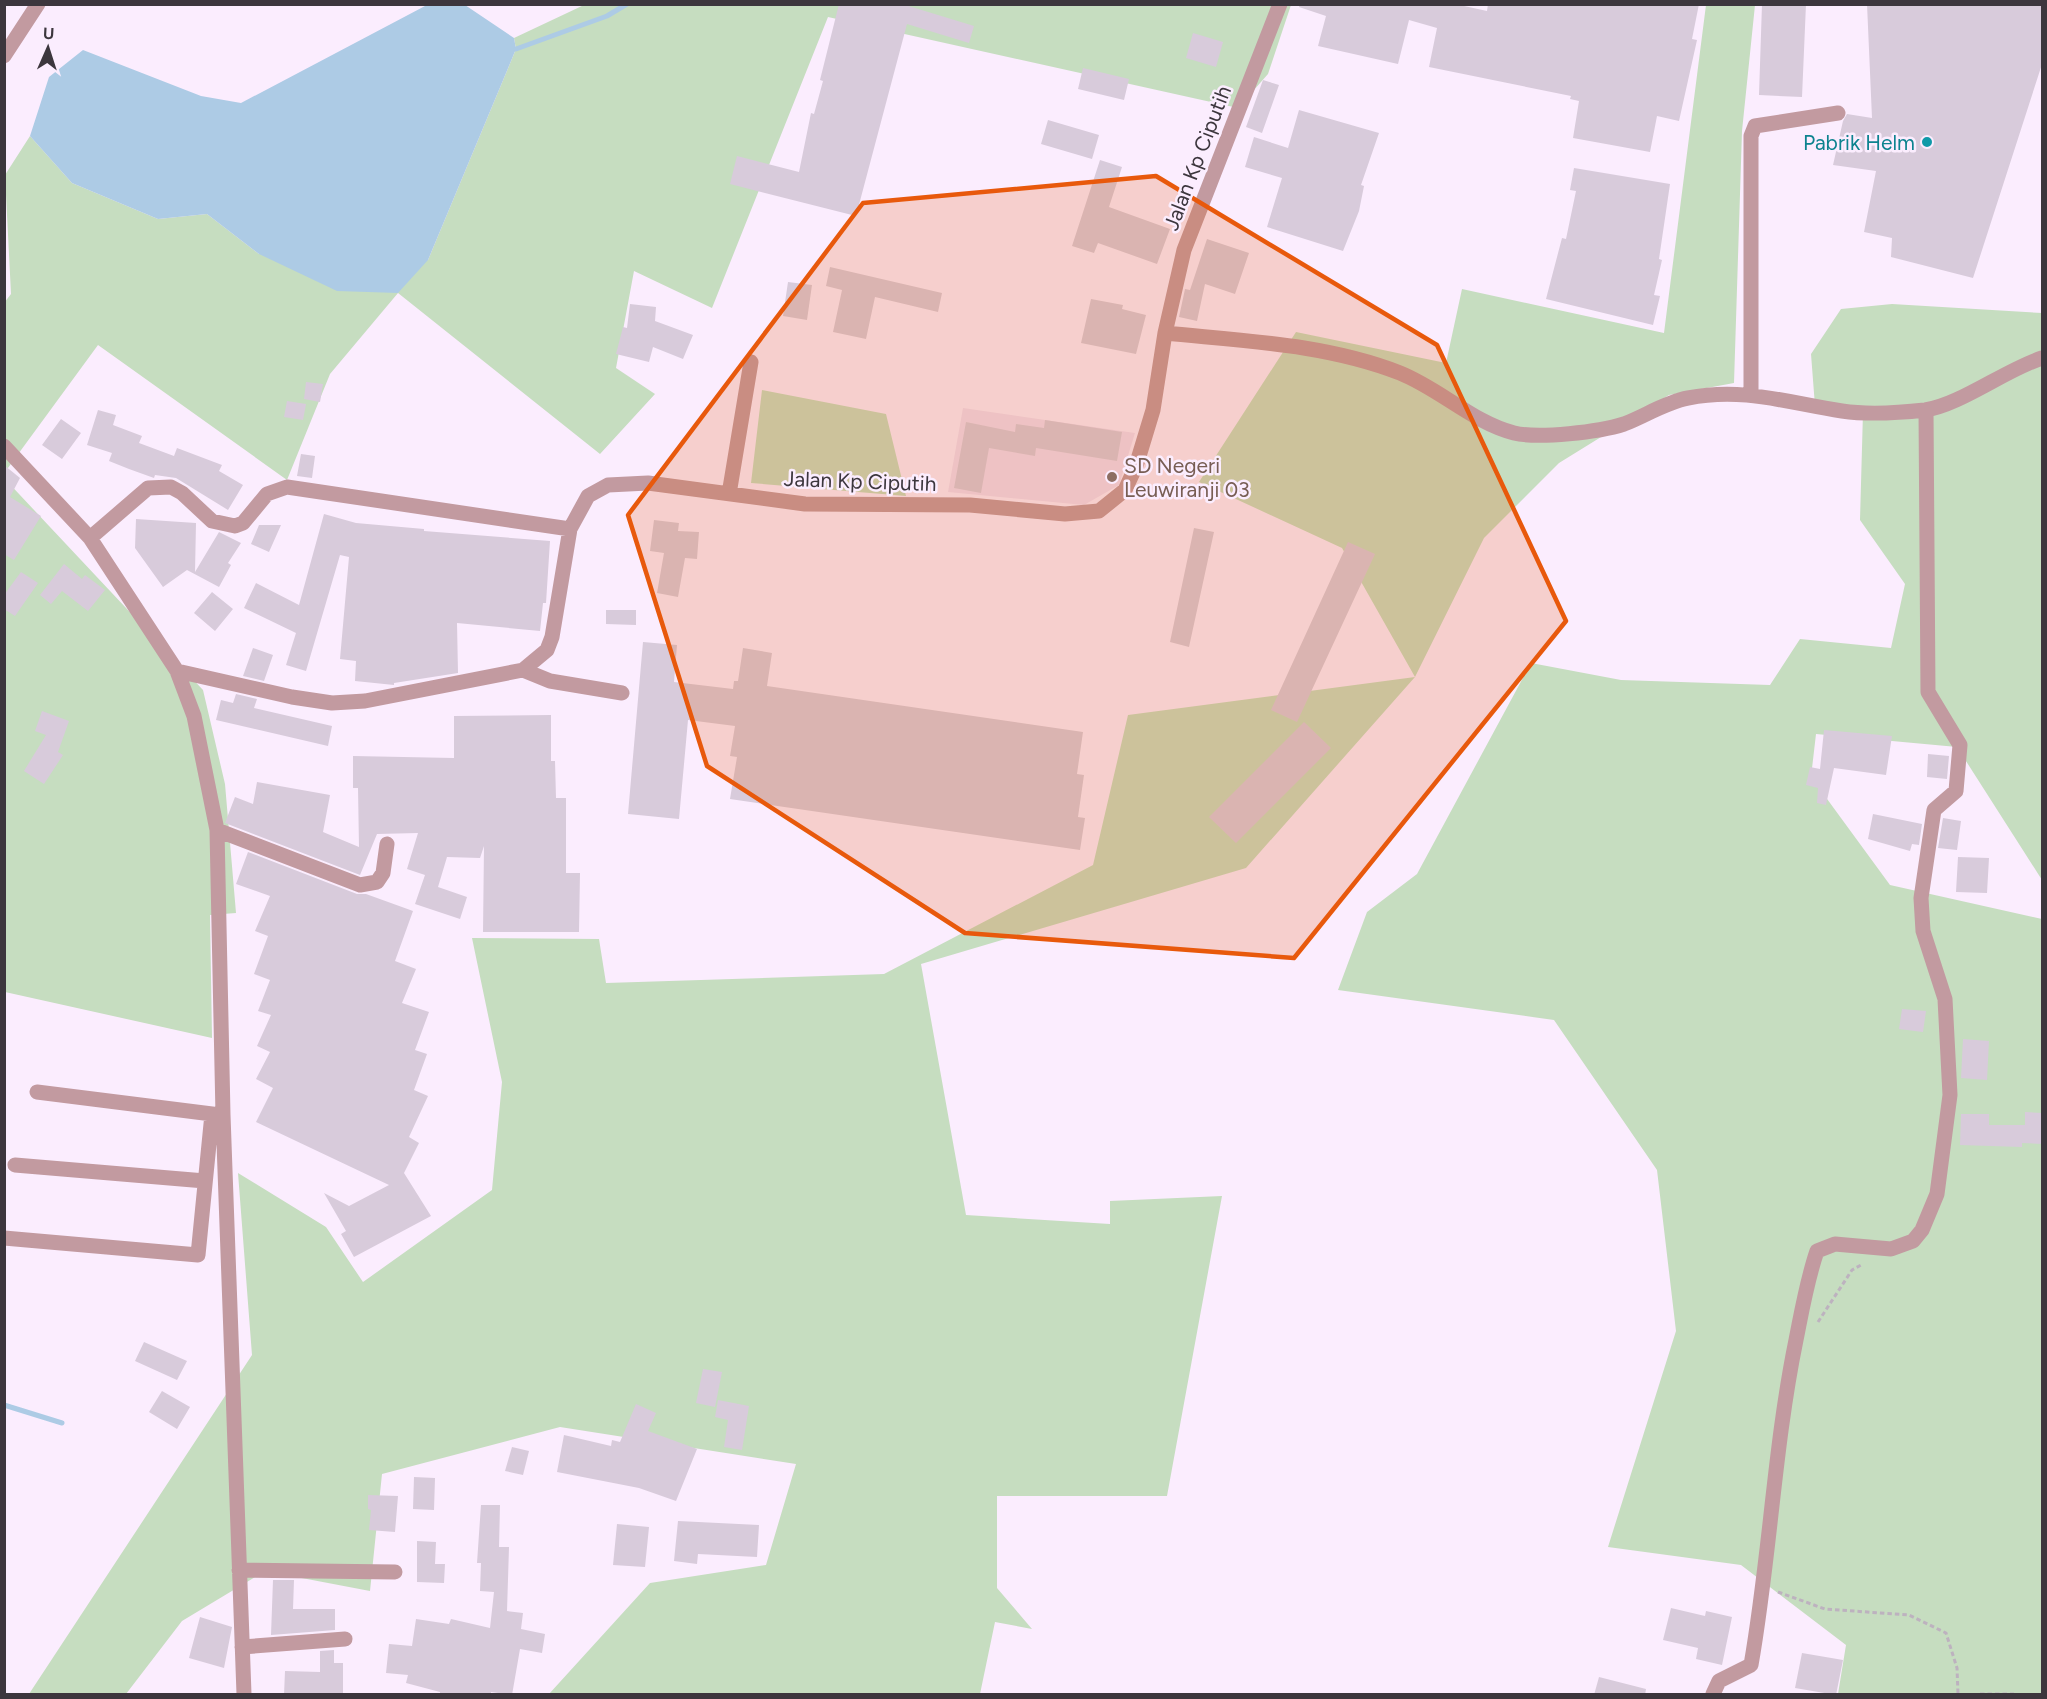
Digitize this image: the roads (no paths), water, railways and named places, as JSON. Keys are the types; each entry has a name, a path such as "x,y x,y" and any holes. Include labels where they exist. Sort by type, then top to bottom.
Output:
{"street":[{"path":"4,56 38,4"},
{"name":"Jalan Kp Ciputih","path":"177,671 292,697 332,703 365,701 523,670 547,650 552,637 570,529 588,496 608,485 648,483 805,504 970,505 1065,514 1099,511 1125,490 1136,466 1153,410 1165,333 1184,250 1280,4"},
{"path":"1751,394 1751,136 1755,126 1838,113"},
{"path":"1165,333 1316,349 1401,374 1473,416 1515,433 1577,432 1621,425 1687,398 1751,394 1872,414 1926,410 1944,405 2019,366 2043,358"},
{"path":"729,494 751,362"},
{"path":"1713,1695 1719,1681 1751,1665 1765,1587 1785,1392 1809,1272 1817,1251 1835,1244 1891,1249 1913,1241 1922,1230 1937,1194 1950,1095 1945,999 1923,931 1921,898 1935,810 1956,791 1960,745 1928,692 1926,410"},
{"path":"4,446 90,538 177,671 194,716 217,830 217,1115 244,1695"},
{"path":"90,538 148,488 171,487 182,493 212,521 235,526 243,523 267,494 287,487 570,529"},
{"path":"523,670 550,681 622,693"},
{"path":"217,830 360,885 377,882 383,873 387,844"},
{"path":"37,1092 217,1115"},
{"path":"4,1238 198,1255 205,1181 217,1115"},
{"path":"15,1165 205,1181"},
{"path":"239,1570 394,1572"},
{"path":"242,1647 345,1639"}],"water":[{"path":"465,5 514,38 516,49 428,260 398,293 337,291 259,254 207,214 158,219 72,183 30,136 49,77 83,50 201,96 241,103 425,6"}],"waterway":[{"path":"516,49 607,16 627,4"},
{"path":"4,1405 62,1423"}],"place":[{"name":"Pabrik Helm","path":"1927,142"},
{"name":"SD Negeri Leuwiranji 03","path":"1112,477"}]}
